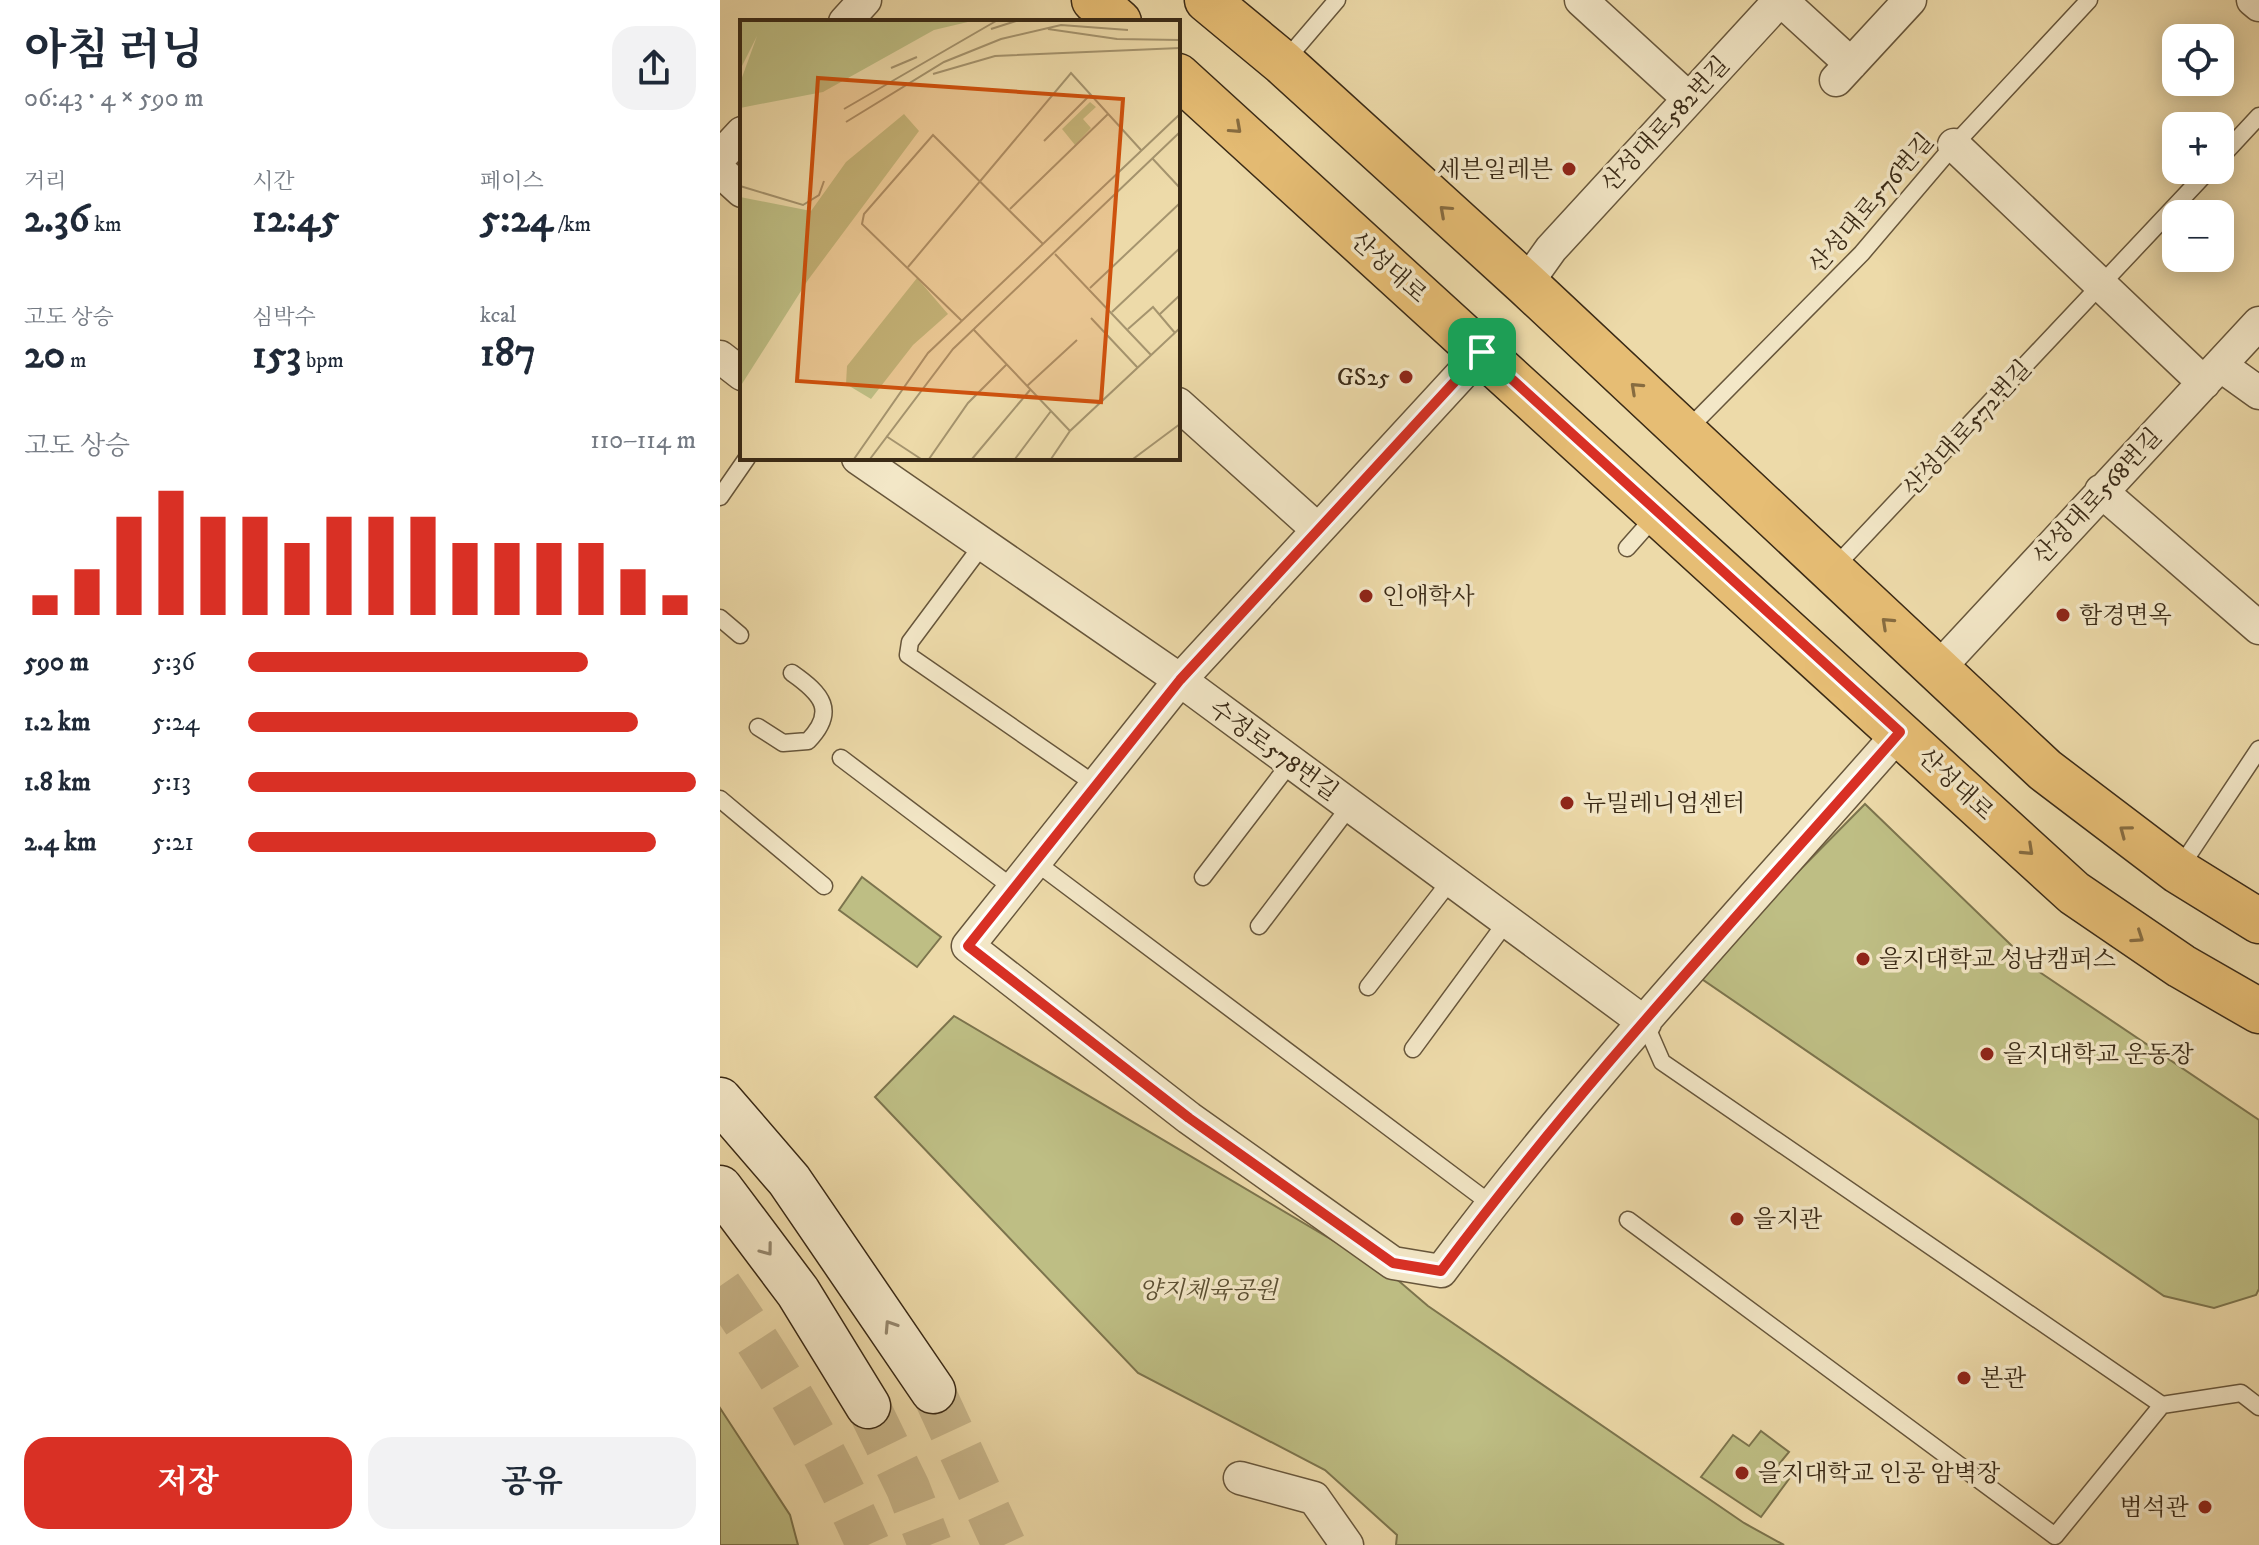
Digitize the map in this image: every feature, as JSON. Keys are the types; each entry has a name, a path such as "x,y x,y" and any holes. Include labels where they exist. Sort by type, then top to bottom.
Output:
{"main road":[{"path":"1094,0 1117,20"},
{"path":"1207,0 1283,63 1526,284 2045,770 2178,871 2259,921"},
{"name":"산성대로","path":"1180,78 2074,893 2181,966 2259,1011"},
{"path":"720,1100 789,1180 933,1391"},
{"path":"720,1188 798,1292 868,1406"}],"street":[{"path":"847,20 865,0"},
{"path":"1581,0 1688,98"},
{"path":"1780,0 1843,72 1910,0"},
{"name":"산성대로582번길","path":"1526,284 1551,249 1780,0"},
{"path":"2253,0 2259,5"},
{"path":"720,157 740,135"},
{"path":"1954,145 2103,285 2212,374 2259,393"},
{"path":"720,171 740,189"},
{"name":"산성대로568번길","path":"1937,670 2259,323"},
{"path":"1482,352 1180,680 968,946 1189,1118 1393,1263 1441,1271 1491,1204 1645,1023 1900,732"},
{"path":"720,357 740,372"},
{"path":"1180,406 1317,529"},
{"name":"수정로578번길","path":"861,460 1180,680 1645,1023"},
{"path":"2101,491 2259,628"},
{"path":"1240,1478 1314,1498 1347,1545"}],"lane":[{"path":"1283,63 1337,0"},
{"name":"산성대로576번길","path":"1684,433 1862,253 1954,145 2089,0"},
{"path":"2234,143 2259,116"},
{"name":"산성대로572번길","path":"1831,571 2196,184"},
{"path":"720,497 746,460"},
{"path":"1627,548 1659,513"},
{"path":"983,544 910,642 908,655 1096,785"},
{"path":"720,618 740,635"},
{"path":"758,727 783,743 808,741 821,727 824,706 813,688 792,673"},
{"path":"2178,871 2259,749"},
{"path":"841,758 1013,888"},
{"path":"1203,877 1291,762"},
{"path":"720,799 824,886"},
{"path":"1259,926 1350,806"},
{"path":"1034,861 1491,1204"},
{"path":"1368,987 1451,880"},
{"path":"1413,1049 1507,921"},
{"path":"1645,1023 1662,1062 2162,1405"},
{"path":"1628,1220 2055,1536 2162,1405 2241,1393 2259,1407"}],"green space":[{"name":"을지대학교 운동장","path":"1865,804 2038,971 2259,1120 2259,1289 2256,1295 2214,1308 2164,1296 1696,975"},
{"path":"862,877 941,937 917,967 839,910"},
{"name":"양지체육공원","path":"954,1016 1393,1276 1428,1306 1744,1523 1784,1545 1396,1545 1397,1535 1325,1470 1138,1373 875,1097"},
{"path":"720,1408 790,1515 798,1545 720,1545"},
{"name":"을지대학교 인공 암벽장","path":"1761,1431 1789,1452 1775,1469 1789,1479 1761,1517 1701,1477 1733,1435 1749,1446"}],"tunnel":[{"path":"720,1286 800,1412 868,1545"},
{"path":"933,1391 1004,1545"},
{"path":"868,1406 908,1488 930,1545"}],"place":[{"name":"세븐일레븐","path":"1569,169"},
{"name":"GS25","path":"1406,377"},
{"name":"인애학사","path":"1366,596"},
{"name":"함경면옥","path":"2063,615"},
{"name":"뉴밀레니엄센터","path":"1567,803"},
{"name":"을지대학교 성남캠퍼스","path":"1863,959"},
{"name":"을지대학교 운동장","path":"1987,1054"},
{"name":"을지관","path":"1737,1219"},
{"name":"본관","path":"1964,1378"},
{"name":"을지대학교 인공 암벽장","path":"1742,1473"},
{"name":"범석관","path":"2205,1507"}],"route":[{"path":"1482,352 1900,732 1645,1023 1491,1204 1441,1271 1393,1263 1189,1118 968,946 1180,680 1482,352"}]}
